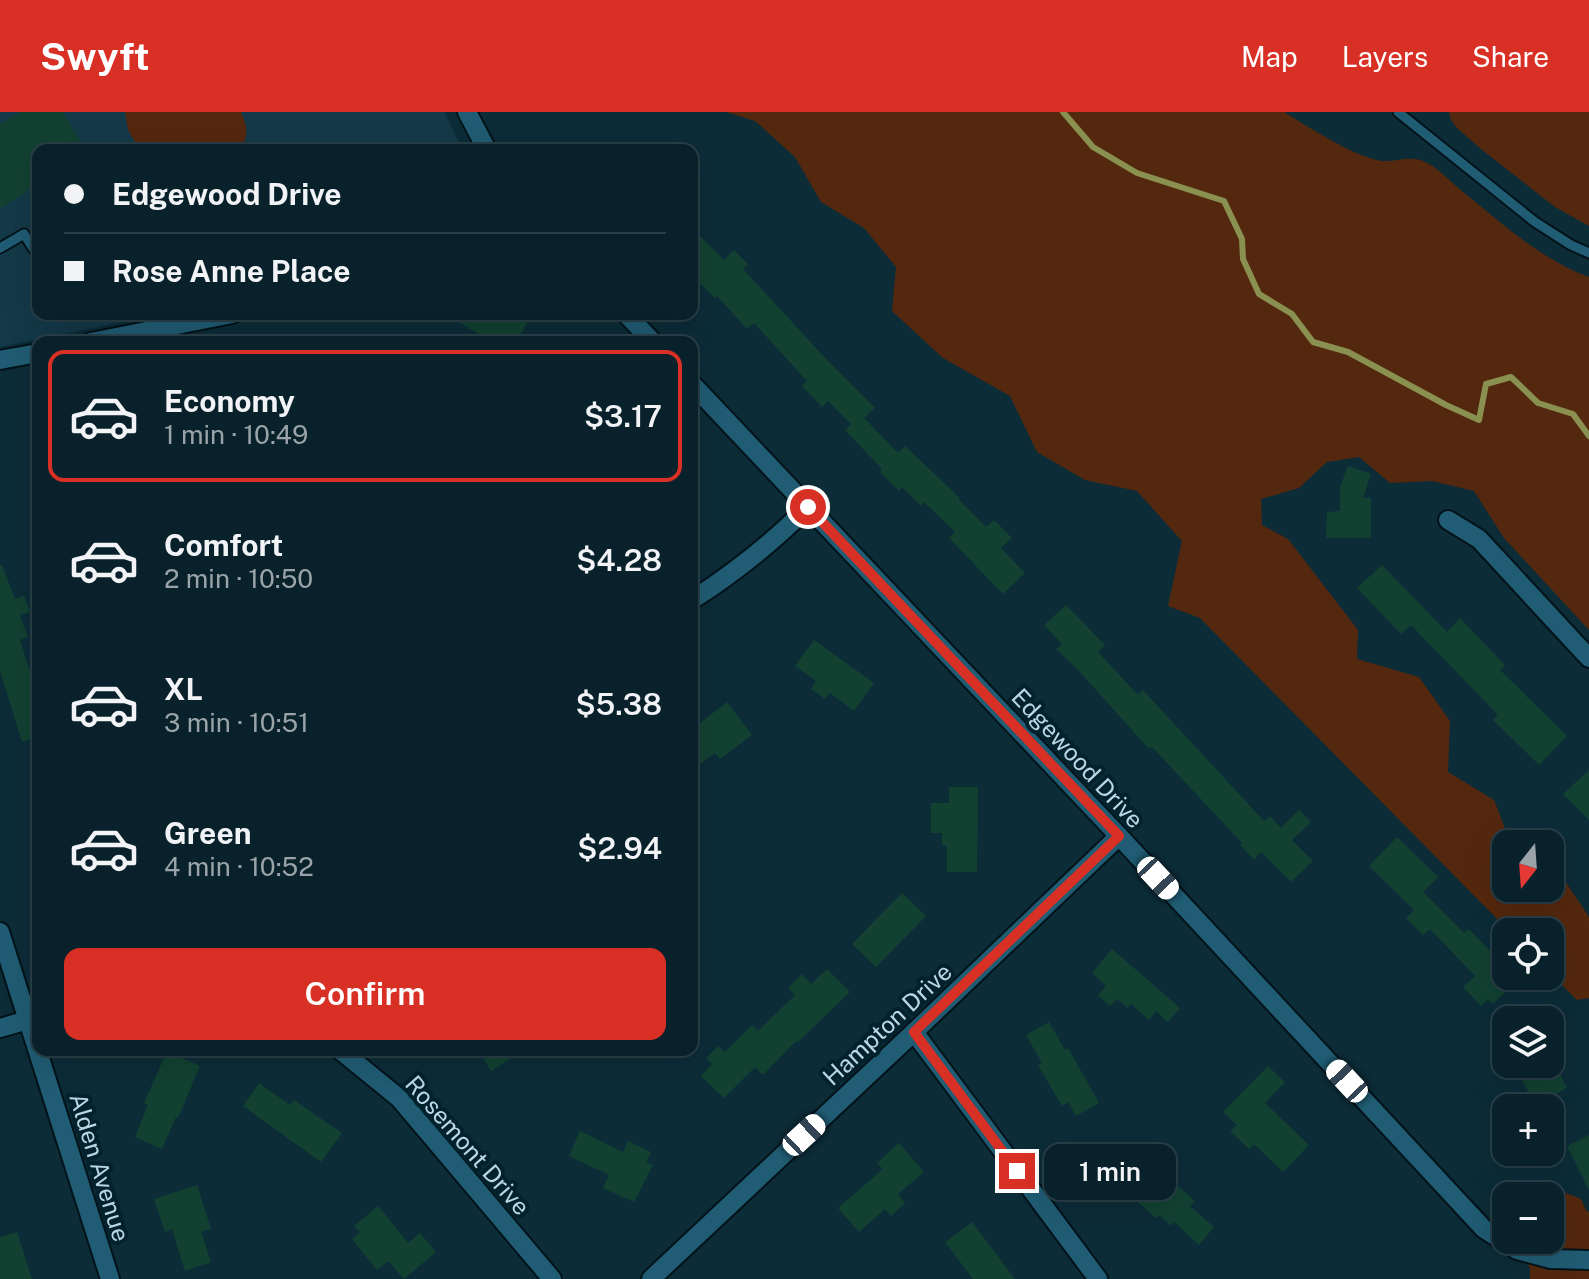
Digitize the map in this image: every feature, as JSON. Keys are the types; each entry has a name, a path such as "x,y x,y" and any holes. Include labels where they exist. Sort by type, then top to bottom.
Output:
{"street":[{"path":"467,112 484,144"},
{"path":"121,336 202,320"},
{"path":"632,320 647,336"},
{"path":"0,360 32,354"},
{"name":"Edgewood Drive","path":"698,390 1119,836 1484,1229 1517,1250 1551,1259 1589,1260"},
{"path":"698,596 778,536 808,507"},
{"path":"1448,520 1479,539 1589,658"},
{"name":"Hampton Drive","path":"651,1279 1119,836"},
{"name":"Alden Avenue","path":"0,932 32,1015"},
{"path":"0,1028 32,1018"},
{"path":"914,1032 1098,1279"},
{"name":"Alden Avenue","path":"44,1056 110,1279"},
{"name":"Rosemont Drive","path":"347,1056 399,1098 552,1279"}],"lane":[{"path":"1398,112 1535,222 1589,253"},
{"path":"0,248 24,234 32,247"}],"shaded area":[{"path":"0,112 444,112 460,144 32,144 32,320 131,320 53,336 32,336 32,340 0,347"},
{"path":"125,112 241,112 246,136 243,144 136,144 128,130"},
{"path":"726,112 1284,112 1358,154 1382,161 1414,159 1430,164 1523,240 1554,261 1589,277 1589,630 1504,538 1474,491 1432,481 1390,483 1359,457 1327,462 1299,488 1261,499 1262,525 1288,539 1358,630 1357,659 1419,677 1450,721 1448,772 1494,800 1506,830 1492,830 1492,902 1564,902 1564,880 1589,917 1589,998 1577,1000 1564,987 1564,918 1496,918 1200,618 1168,606 1182,541 1137,491 1085,480 1037,452 1010,396 943,358 892,311 896,267 864,228 821,202 795,157 755,121"},
{"path":"1449,112 1589,112 1589,226 1555,207 1481,149 1457,128"},
{"path":"1564,1192 1581,1199 1589,1211 1589,1279 1530,1279 1530,1268 1521,1254 1564,1254"}],"building":[{"path":"20,112 62,112 82,144 32,144 32,188 0,209 0,124"},
{"path":"698,234 724,260 734,250 748,264 743,269 875,408 864,418 898,453 905,446 986,527 994,520 1012,538 1001,548 1025,573 1003,594 949,538 955,532 924,502 921,506 902,487 899,491 880,472 882,469 845,430 851,424 828,401 822,407 802,386 807,381 754,323 747,329 717,296 715,298 698,282"},
{"path":"455,320 528,321 519,336 482,336"},
{"path":"1348,466 1371,474 1363,498 1371,498 1371,538 1326,538 1327,512 1340,511 1340,487"},
{"path":"2,565 15,599 24,596 30,612 20,615 28,637 20,640 32,678 32,739 22,742 0,671"},
{"path":"1382,565 1447,632 1460,618 1505,665 1500,670 1567,736 1539,765 1493,720 1498,715 1411,625 1401,634 1357,588"},
{"path":"1066,605 1105,645 1098,652 1138,695 1143,690 1264,821 1270,816 1281,828 1299,810 1311,822 1292,840 1313,861 1291,882 1261,852 1254,860 1240,845 1242,843 1152,747 1149,749 1056,649 1062,644 1044,625"},
{"path":"814,640 874,683 854,711 830,693 825,699 811,689 816,681 795,666"},
{"path":"727,702 752,735 720,759 715,753 698,766 698,724"},
{"path":"1589,770 1589,820 1563,794"},
{"path":"949,787 978,787 977,872 947,872 947,846 942,845 942,833 931,833 931,803 949,803"},
{"path":"1397,837 1438,877 1423,892 1464,933 1469,929 1492,953 1492,990 1508,990 1493,1004 1488,1000 1481,1006 1463,987 1475,976 1430,929 1423,935 1406,918 1414,910 1369,866"},
{"path":"902,893 926,916 876,967 852,944"},
{"path":"1112,949 1180,1008 1168,1022 1156,1011 1149,1020 1131,1004 1128,1008 1117,999 1110,1006 1098,995 1106,986 1092,973"},
{"path":"827,969 850,992 763,1075 755,1067 724,1098 701,1076 712,1064 706,1058 718,1046 725,1052 752,1025 758,1031 795,995 788,988 802,974 811,984"},
{"path":"1049,1022 1065,1050 1068,1048 1099,1103 1076,1116 1068,1102 1062,1106 1038,1065 1042,1063 1026,1035"},
{"path":"165,1056 178,1056 200,1066 162,1149 135,1137 148,1105 144,1103"},
{"path":"482,1056 515,1056 491,1071"},
{"path":"1268,1066 1285,1082 1265,1103 1309,1145 1283,1172 1254,1144 1249,1149 1230,1131 1237,1125 1223,1112"},
{"path":"1521,1078 1562,1078 1567,1088 1556,1094 1529,1094"},
{"path":"259,1083 290,1105 294,1100 342,1133 321,1162 243,1106"},
{"path":"580,1131 623,1152 628,1141 651,1152 646,1162 653,1165 634,1202 603,1188 609,1175 569,1156"},
{"path":"1589,1135 1589,1190 1567,1146"},
{"path":"899,1143 924,1172 898,1194 905,1203 891,1216 885,1209 859,1232 838,1208 883,1169 877,1163"},
{"path":"1159,1169 1195,1201 1190,1206 1214,1227 1199,1245 1174,1222 1171,1226 1159,1215 1156,1218 1133,1198"},
{"path":"197,1185 211,1229 201,1232 211,1262 185,1271 172,1229 165,1232 154,1199"},
{"path":"378,1206 408,1243 420,1233 436,1252 404,1279 388,1261 377,1270 352,1239 360,1232 354,1226"},
{"path":"972,1222 1015,1279 973,1279 945,1242"},
{"path":"17,1232 32,1279 0,1279 0,1237"}],"waterway":[{"path":"1063,112 1093,147 1137,173 1224,201 1242,239 1243,259 1259,294 1292,314 1313,342 1348,352 1479,420 1486,384 1511,377 1538,403 1573,414 1589,436"}],"route":[{"path":"808,507 1119,836 914,1032 1017,1171"}]}
